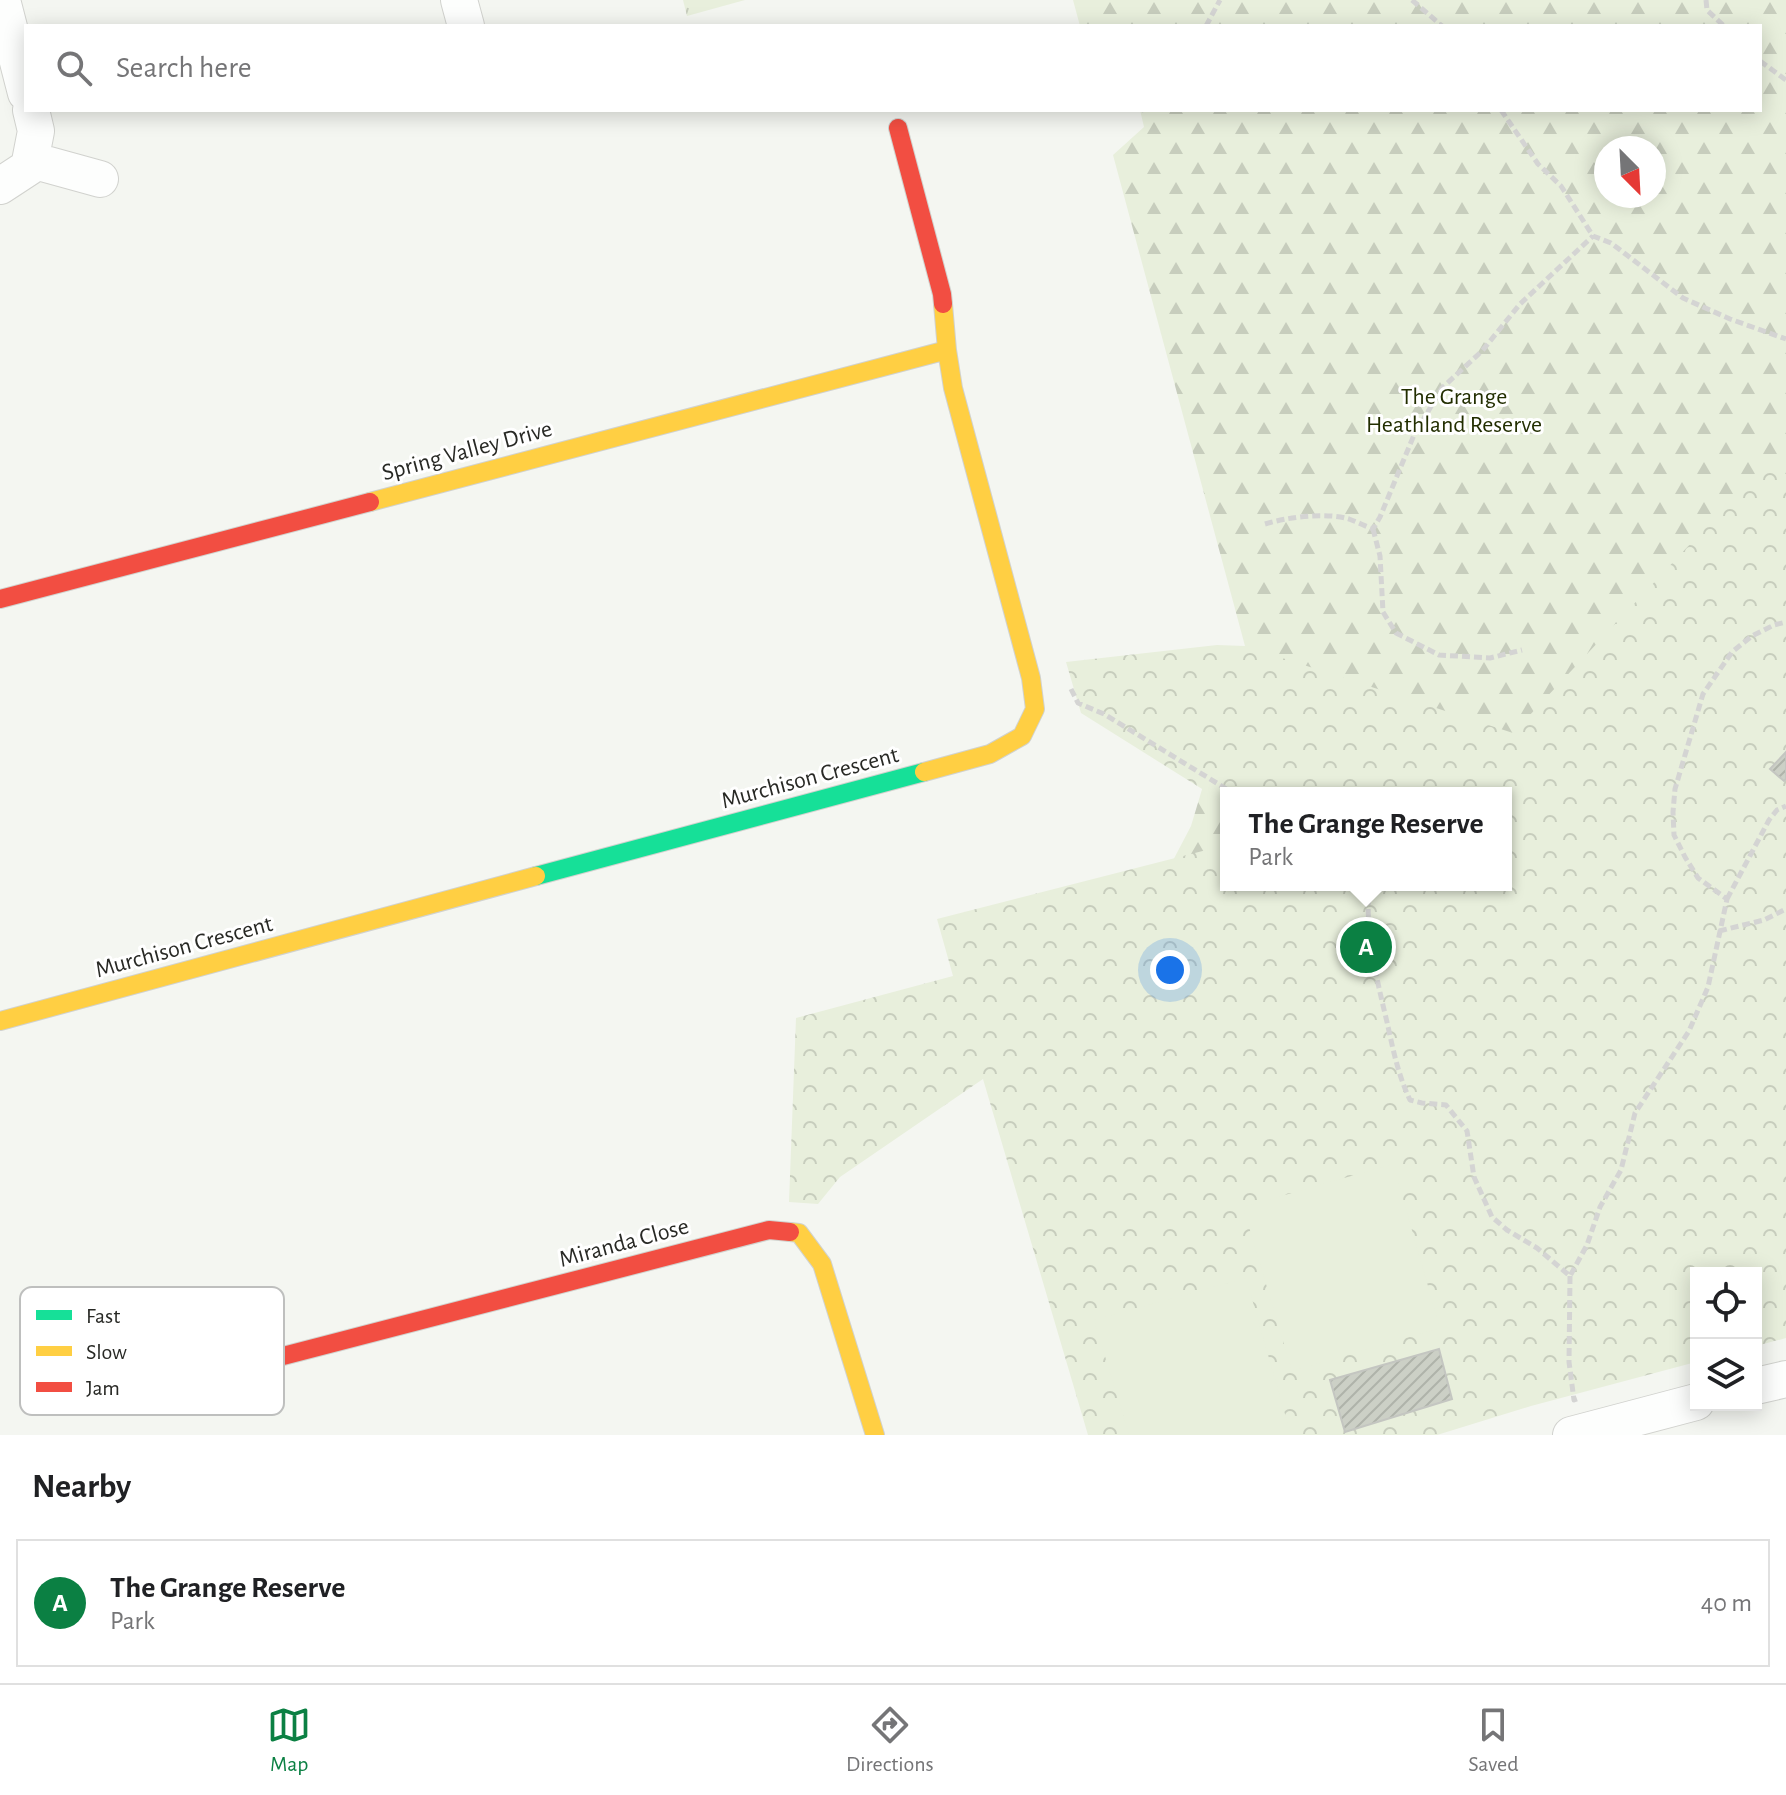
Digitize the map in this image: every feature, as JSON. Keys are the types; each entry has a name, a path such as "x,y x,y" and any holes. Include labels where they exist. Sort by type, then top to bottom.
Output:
{"street":[{"path":"2,0 24,85"},
{"path":"459,0 465,24"},
{"path":"0,186 29,167 36,131 31,112"},
{"name":"Murchison Crescent","path":"0,1021 990,754 1022,736 1035,709 1031,678 953,388 942,294 898,128"},
{"path":"31,160 100,179"},
{"name":"Spring Valley Drive","path":"0,599 947,350"},
{"name":"Miranda Close","path":"284,1356 769,1230 799,1233 822,1264 875,1435"},
{"path":"1762,1385 1786,1379"},
{"path":"1571,1435 1690,1404"}],"path":[{"path":"1207,24 1220,0"},
{"path":"1412,0 1440,24"},
{"path":"1706,0 1707,10 1722,24"},
{"path":"1762,62 1786,80"},
{"path":"1502,112 1538,164 1561,186 1593,236 1611,243 1683,298 1786,339"},
{"path":"1522,650 1490,658 1439,655 1396,633 1383,612 1380,556 1373,529 1414,435 1442,388 1482,351 1520,304 1593,236"},
{"path":"1265,524 1317,516 1346,518 1373,529"},
{"path":"1727,899 1698,878 1674,835 1675,789 1703,694 1732,652 1752,636 1786,622"},
{"path":"1031,678 1062,670 1078,703 1104,714 1223,787"},
{"path":"1589,1396 1574,1400 1569,1362 1570,1276 1587,1245 1600,1207 1621,1170 1635,1113 1689,1031 1708,987 1727,899 1769,820 1777,810 1786,806"},
{"path":"1368,891 1372,958 1401,1081 1410,1100 1446,1105 1467,1131 1474,1177 1492,1217 1537,1248 1570,1276"},
{"path":"1719,931 1764,920 1786,909"}],"green space":[{"path":"683,0 745,0 687,16"},
{"name":"The Grange Heathland Reserve","path":"1073,0 1786,0 1786,603 1756,1267 1690,1269 1134,935 1191,826 1245,646 1113,155 1144,127 1140,112 1762,112 1762,24 1079,24"},
{"path":"1766,463 1786,478 1786,1338 1762,1344 1762,1267 1690,1267 1690,1364 1437,1435 1088,1435 983,1079 840,1177 818,1204 789,1202 796,1018 953,976 937,919 1220,847 1220,891 1512,891 1512,787 1220,787 1220,800 1081,713 1066,662 1217,645 1245,646 1513,733"},
{"path":"1393,1164 1440,1328 1292,1371 1243,1207"},
{"path":"1246,1278 1291,1435 1129,1435 1094,1320"}],"building":[{"path":"1786,752 1786,779 1784,781 1770,769"},
{"path":"1439,1349 1452,1399 1345,1432 1330,1380"}],"traffic: fast":[{"path":"536,876 924,772"}],"traffic: slow":[{"path":"924,772 990,754 1022,736 1035,709 1031,678 953,388 943,304"},
{"path":"370,502 947,350"},
{"path":"0,1021 536,876"},
{"path":"790,1232 799,1233 822,1264 875,1435"}],"traffic: jam":[{"path":"898,128 943,304"},
{"path":"0,599 370,502"},
{"path":"284,1356 769,1230 790,1232"}],"place":[{"name":"The Grange Reserve","path":"1366,947"}]}
